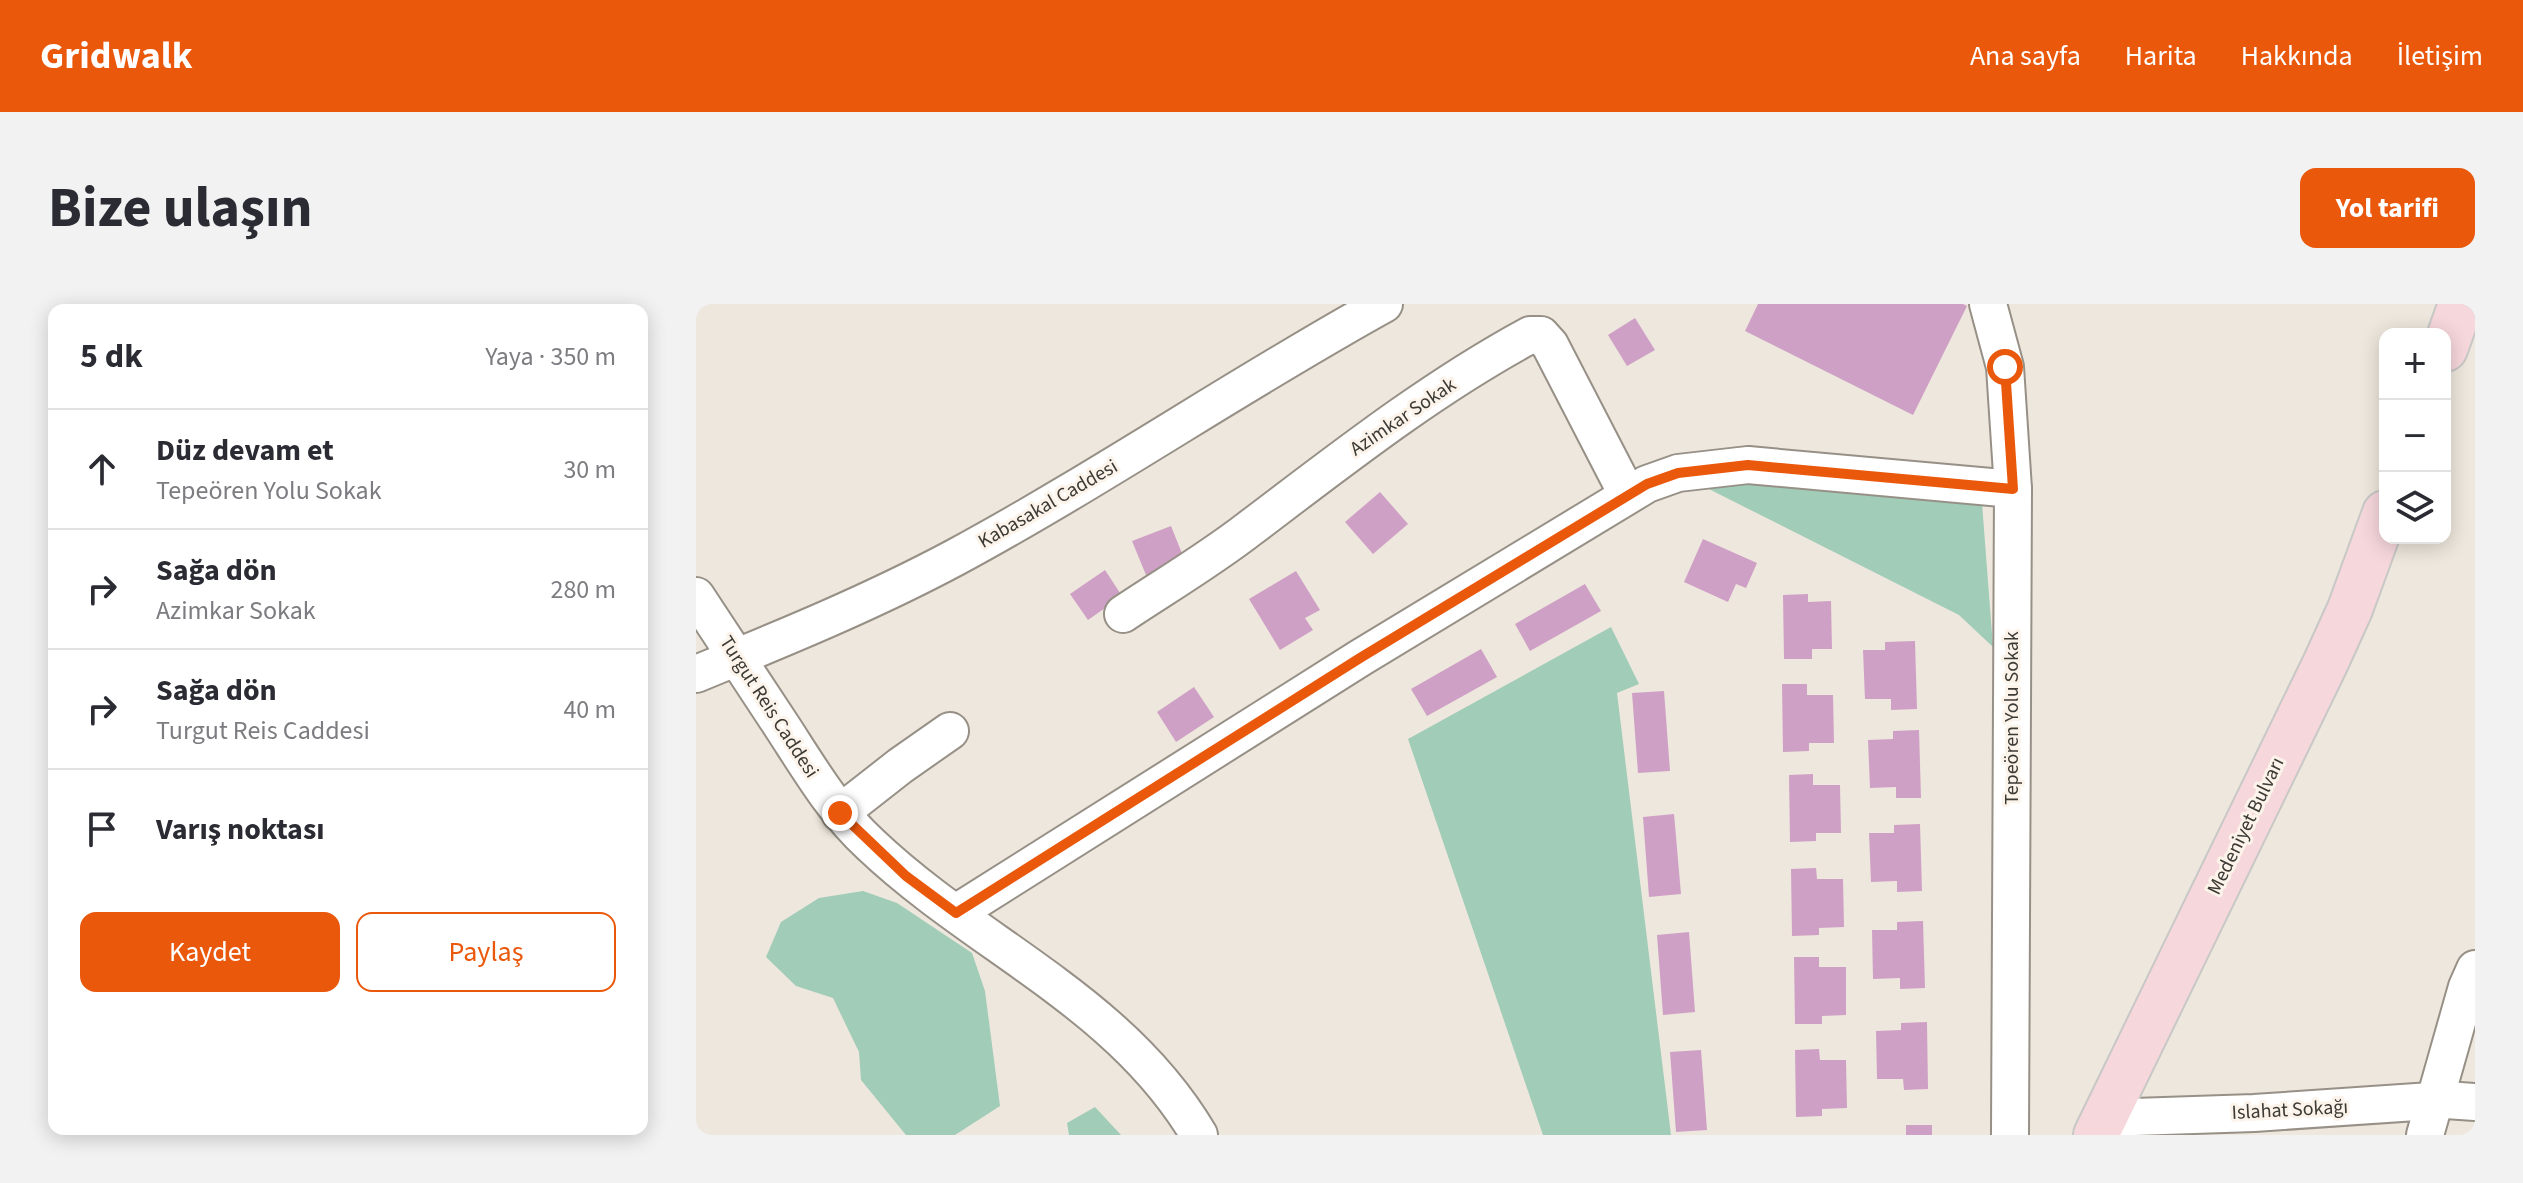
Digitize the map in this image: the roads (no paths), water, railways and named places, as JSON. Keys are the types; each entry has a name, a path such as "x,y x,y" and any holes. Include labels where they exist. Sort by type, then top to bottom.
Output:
{"main road":[{"path":"2451,332 2461,304"},
{"name":"Medeniyet Bulvarı","path":"2100,1127 2325,664 2350,609 2379,529"}],"street":[{"name":"Kabasakal Caddesi","path":"696,674 833,618 953,559 1384,304"},
{"name":"Tepeören Yolu Sokak","path":"1988,304 2005,367 2013,489 2010,1135"},
{"name":"Azimkar Sokak","path":"1123,614 1248,530 1354,450 1530,335 1541,335 1550,345 1627,494"},
{"path":"956,913 1627,494 1678,473 1748,465 2013,489"},
{"name":"Turgut Reis Caddesi","path":"696,596 840,813 906,876 1060,986 1107,1026 1184,1109 1199,1135"},
{"path":"840,813 950,731"},
{"path":"2430,1118 2467,987 2475,969"},
{"name":"Islahat Sokağı","path":"2100,1127 2254,1113 2430,1118 2475,1102"}]}
